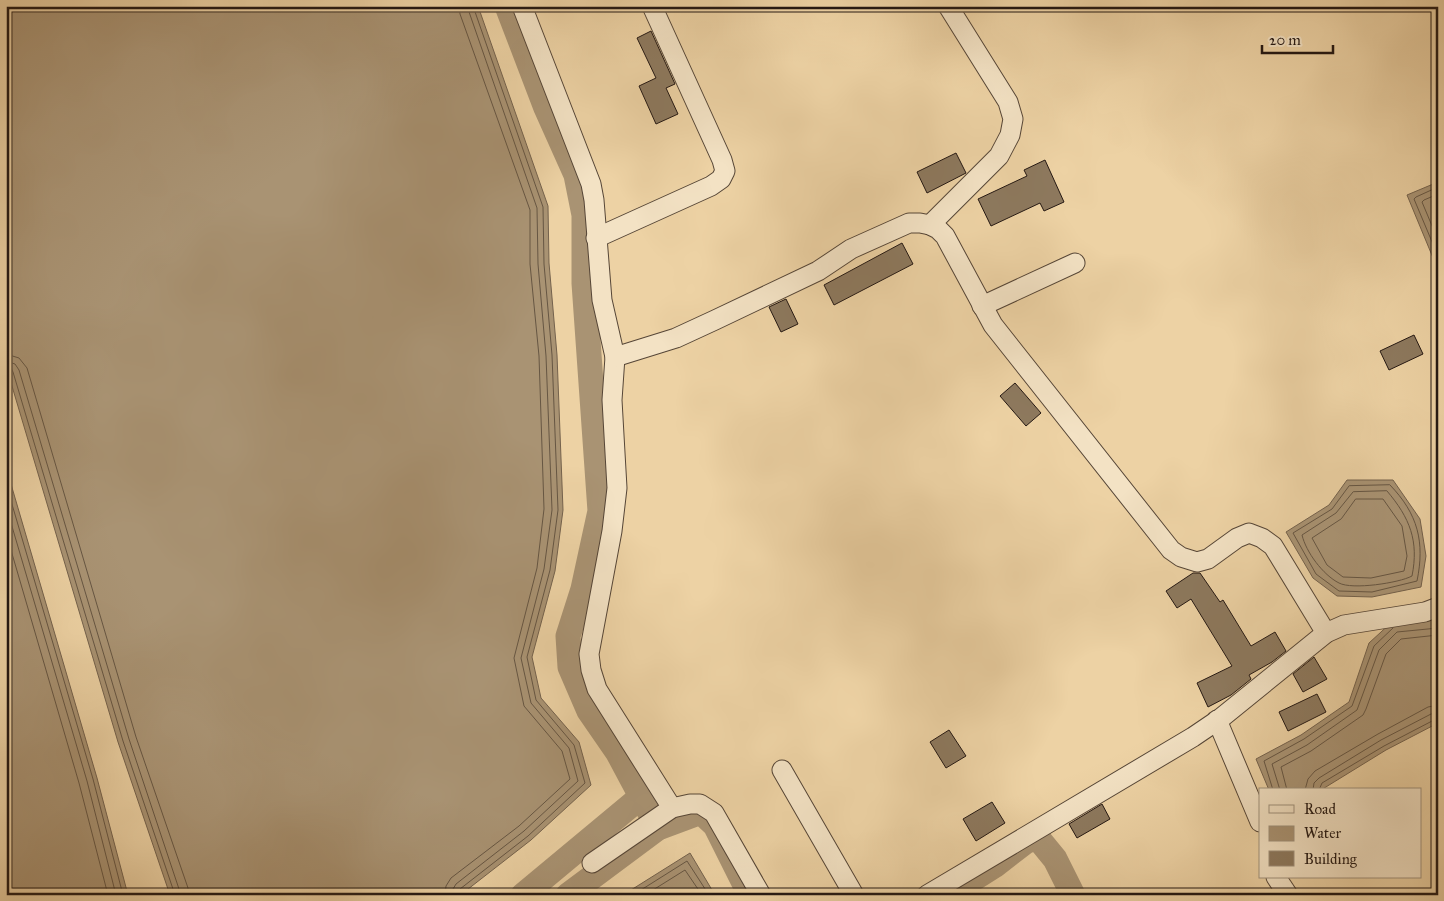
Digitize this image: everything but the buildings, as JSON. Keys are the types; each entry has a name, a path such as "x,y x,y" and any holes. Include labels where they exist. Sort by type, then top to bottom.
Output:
{"street":[{"path":"522,6 591,184 602,300 615,357 612,400 617,488 612,531 589,654 591,670 601,696 659,818"},
{"path":"596,238 711,186 721,179 725,171 722,160 652,6"},
{"path":"930,225 1000,156 1010,135 1013,118 1008,102 948,6"},
{"path":"615,357 676,338 818,271 851,249 908,223 930,225 938,229 945,236 992,325 1170,550 1181,557 1198,562 1208,558 1237,538 1249,533 1262,538 1273,546 1326,633"},
{"path":"982,306 1075,264"},
{"path":"926,895 1218,720 1326,633 1344,625 1425,612 1438,607"},
{"path":"1218,720 1259,820"},
{"path":"782,770 854,895"},
{"path":"592,864 659,818 690,804 700,804 714,813 761,895"},
{"path":"1277,878 1288,895"}],"water":[{"path":"6,6 478,6 548,206 549,263 557,355 563,510 555,571 532,657 541,698 579,742 591,785 531,840 463,893 456,895 170,895 118,742 6,366"},
{"path":"1438,182 1438,265 1436,265 1407,195"},
{"path":"6,467 97,778 128,895 6,895"},
{"path":"1347,480 1393,480 1420,519 1426,556 1421,587 1372,597 1337,596 1313,578 1286,532 1329,505"},
{"path":"1438,617 1438,723 1386,750 1324,788 1268,788 1256,759 1301,735 1349,702 1369,643 1393,621"},
{"path":"690,853 715,895 623,895"}],"waterway":[{"path":"507,6 546,108 576,175 584,215 584,283 600,511 583,589 568,636 570,667 589,711 618,753 658,828"},
{"path":"523,895 642,796"},
{"path":"568,895 658,828 701,812 715,825 750,895"},
{"path":"948,895 994,866 1025,842 1037,837 1055,859 1073,895"}]}
